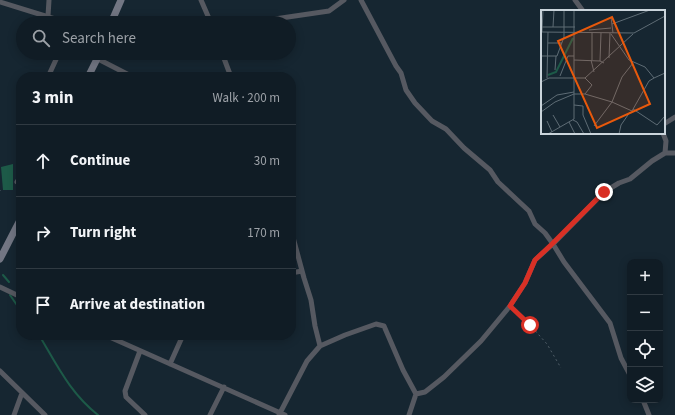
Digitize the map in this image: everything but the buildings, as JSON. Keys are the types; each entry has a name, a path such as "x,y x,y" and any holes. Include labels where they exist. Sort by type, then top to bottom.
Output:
{"street":[{"path":"0,2 48,16 50,0"},
{"path":"114,16 121,0"},
{"path":"201,0 208,16"},
{"path":"291,16 329,10 344,0"},
{"path":"361,0 401,73 406,90 415,103 432,121 446,130 464,148 490,170 498,182 529,212 535,224 544,233 610,323 621,358 627,369"},
{"path":"575,0 582,10"},
{"path":"50,72 56,60"},
{"path":"91,72 97,60"},
{"path":"105,60 125,72"},
{"path":"225,60 229,72"},
{"path":"665,123 675,117"},
{"path":"663,134 666,141 665,153"},
{"path":"416,394 425,392 444,377 480,341 510,306 525,283 535,260 604,192 619,182 630,179 652,161 665,153 675,153"},
{"path":"0,260 16,228"},
{"path":"296,249 311,300 320,346"},
{"path":"296,272 302,271"},
{"path":"0,287 16,294"},
{"path":"116,340 282,414 307,361 320,346 376,324 384,326 403,370 416,394 409,415"},
{"path":"170,364 181,340"},
{"path":"140,351 125,391 126,397 145,415"},
{"path":"0,371 45,415"},
{"path":"210,415 224,387"},
{"path":"14,415 22,393"},
{"path":"644,403 649,415"}],"path":[{"path":"510,306 547,344 561,368"}],"shaded area":[{"path":"13,164 13,190 3,190 1,167"}],"waterway":[{"path":"3,275 9,282"},
{"path":"10,295 16,304"},
{"path":"42,340 58,368 72,388 98,415"}],"route":[{"path":"530,325 510,306 525,283 535,260 604,192"}]}
